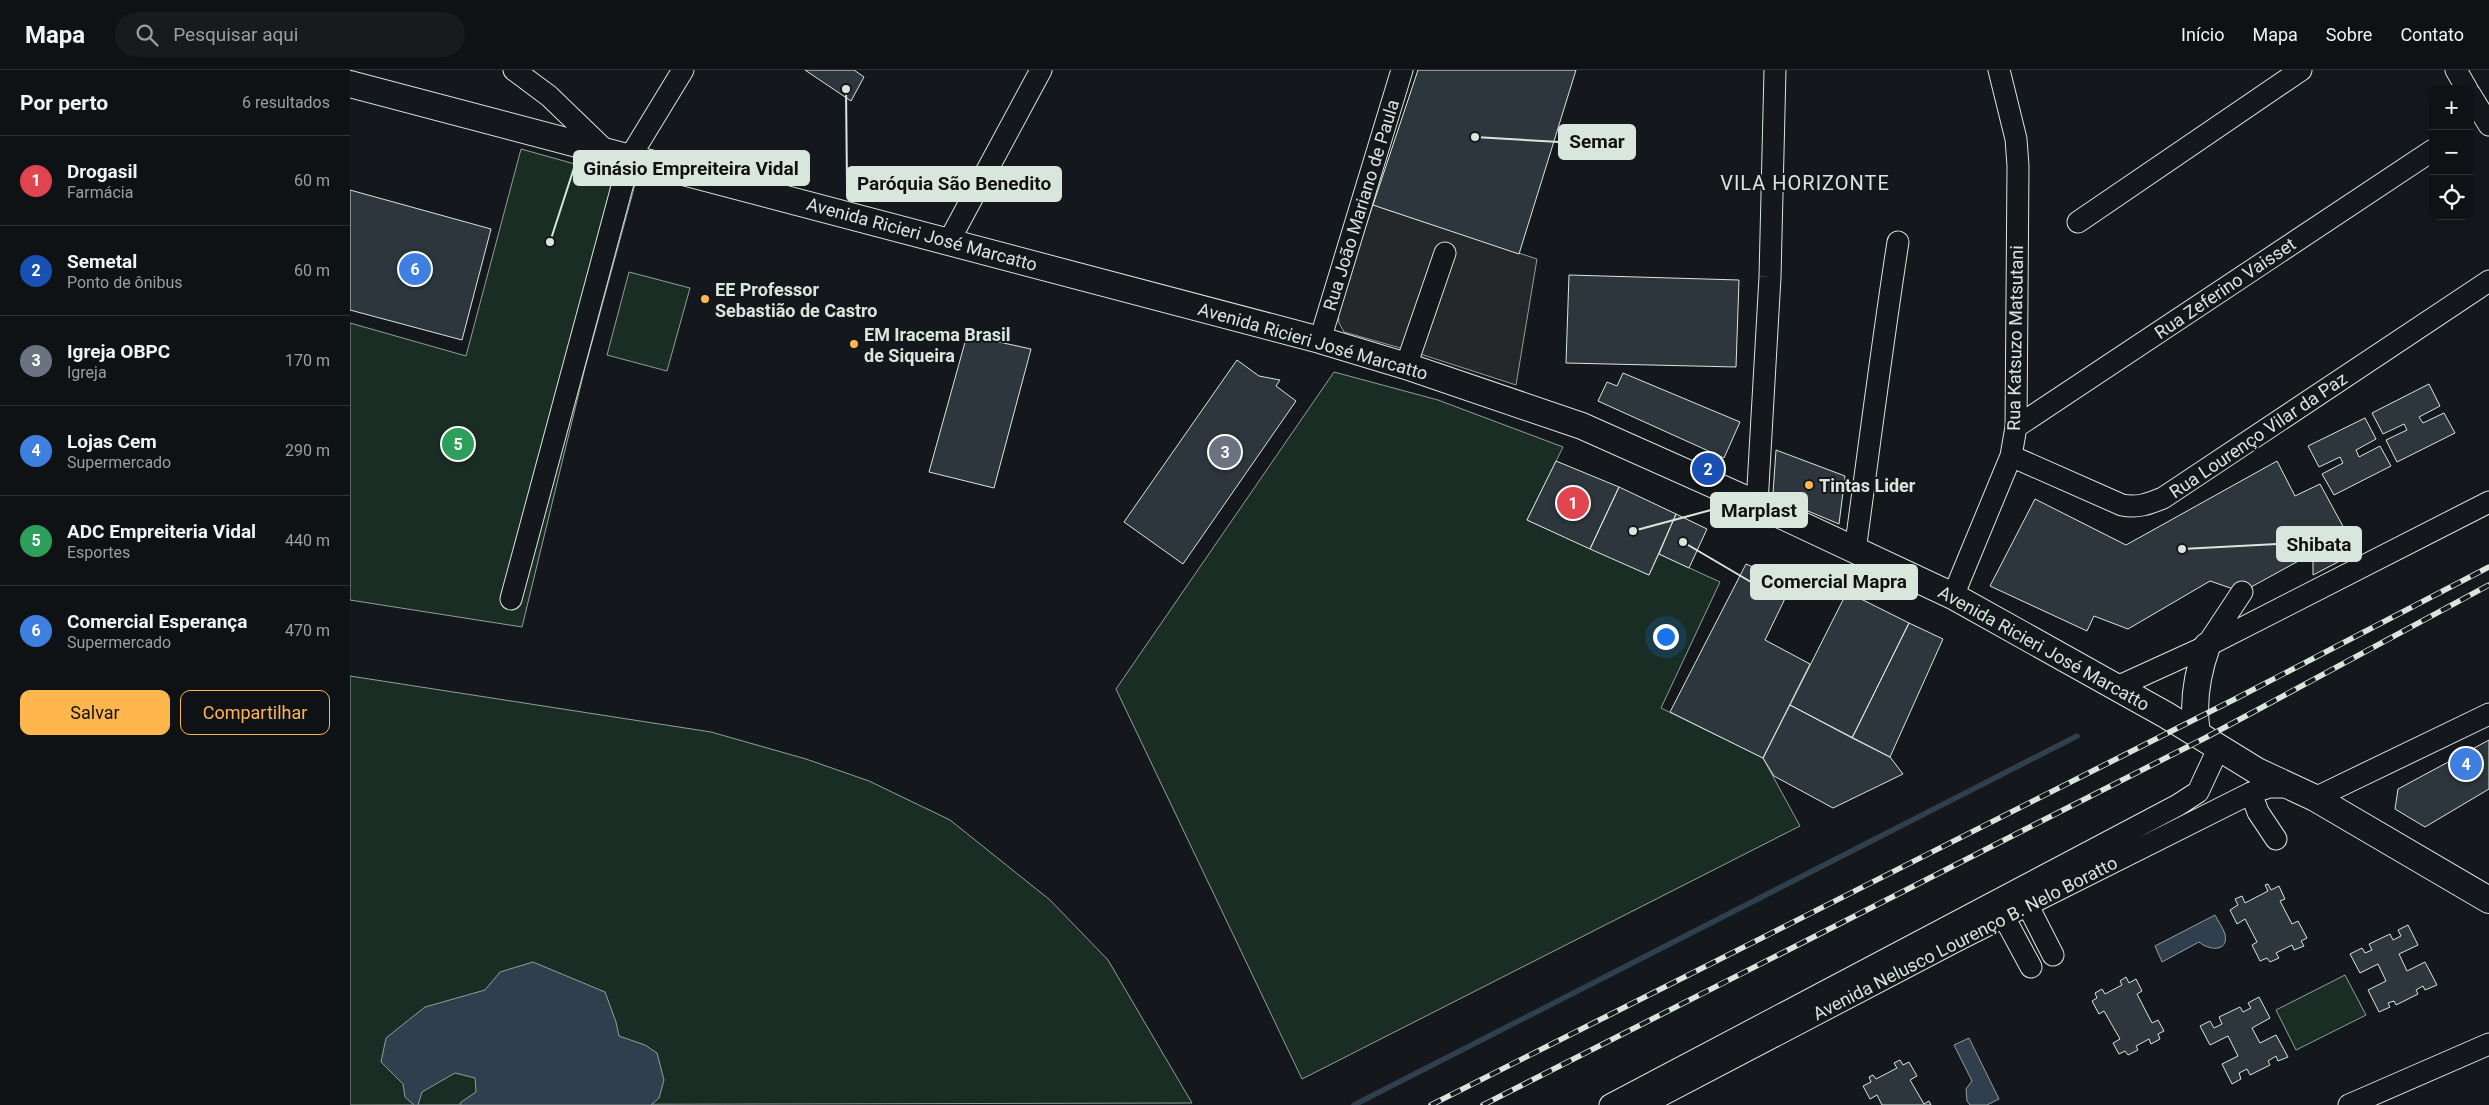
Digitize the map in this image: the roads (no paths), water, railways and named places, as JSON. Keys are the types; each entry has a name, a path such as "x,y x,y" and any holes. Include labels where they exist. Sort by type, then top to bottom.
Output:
{"main road":[{"name":"Avenida Ricieri José Marcatto","path":"350,84 1320,340 1406,366 1582,426 1757,504 1953,596 2198,733 2257,770 2315,798 2489,900"},
{"path":"2198,733 2195,718 2198,676 2207,646"},
{"name":"Avenida Ricieri José Marcatto","path":"2219,747 2251,753 2298,780 2315,798"}],"street":[{"path":"514,70 549,96 619,155"},
{"path":"511,598 619,155 683,70"},
{"path":"949,241 1041,70"},
{"name":"Rua João Mariano de Paula","path":"1320,340 1402,70"},
{"path":"1757,504 1770,277 1775,70"},
{"name":"Rua Katsuzo Matsutani","path":"1953,596 2011,456 2016,427 2018,166 2016,139 1999,70"},
{"path":"2078,222 2301,70"},
{"path":"2456,70 2465,85"},
{"path":"2474,102 2483,119"},
{"name":"Rua Zeferino Vaisset","path":"2016,427 2429,153"},
{"path":"1854,550 1872,429 1876,380 1898,242"},
{"path":"1406,366 1445,253"},
{"name":"Rua Lourenço Vilar da Paz","path":"2011,456 2122,505 2136,508 2147,505 2163,498 2489,280"},
{"path":"2117,687 2207,646 2489,502"},
{"path":"2207,646 2242,592"},
{"path":"2315,798 2489,714"},
{"name":"Avenida Nelusco Lourenço B. Nelo Boratto","path":"1643,1105 1954,933 2178,806 2198,792 2219,747"},
{"name":"Avenida Nelusco Lourenço B. Nelo Boratto","path":"1610,1105 1954,933 2004,917 2028,906 2251,793 2269,787 2291,787"},
{"path":"2251,793 2258,812 2276,839"},
{"path":"2028,906 2053,955"},
{"path":"2004,917 2031,967"},
{"path":"2348,1105 2489,1044"}],"water":[{"path":"2215,915 2225,934 2224,944 2221,947 2207,947 2199,942 2162,962 2155,946"},
{"path":"533,962 605,992 619,1036 645,1045 657,1053 664,1080 659,1098 651,1105 461,1105 460,1103 476,1092 475,1078 455,1073 422,1092 418,1105 414,1105 405,1097 403,1084 381,1062 386,1038 425,1007 485,990 500,972"},
{"path":"1969,1038 1999,1099 1987,1105 1970,1105 1967,1101 1966,1089 1972,1081 1954,1045"}],"waterway":[{"path":"1354,1105 2077,736"}],"railway":[{"path":"1431,1105 2237,698 2489,567"},
{"path":"1483,1105 2205,738 2489,585"}],"place":[{"name":"Paróquia São Benedito","path":"846,89"},
{"name":"Semar","path":"1475,137"},
{"name":"Ginásio Empreiteira Vidal","path":"550,242"},
{"name":"Comercial Esperança","path":"415,269"},
{"name":"EE Professor Sebastião de Castro","path":"705,299"},
{"name":"EM Iracema Brasil de Siqueira","path":"854,344"},
{"name":"ADC Empreiteria Vidal","path":"458,444"},
{"name":"Igreja OBPC","path":"1225,452"},
{"name":"Semetal","path":"1708,469"},
{"name":"Tintas Lider","path":"1809,485"},
{"name":"Drogasil","path":"1573,503"},
{"name":"Marplast","path":"1633,531"},
{"name":"Comercial Mapra","path":"1683,542"},
{"name":"Shibata","path":"2182,549"},
{"name":"Lojas Cem","path":"2466,764"}],"district":[{"name":"VILA HORIZONTE","path":"1805,183"}]}
